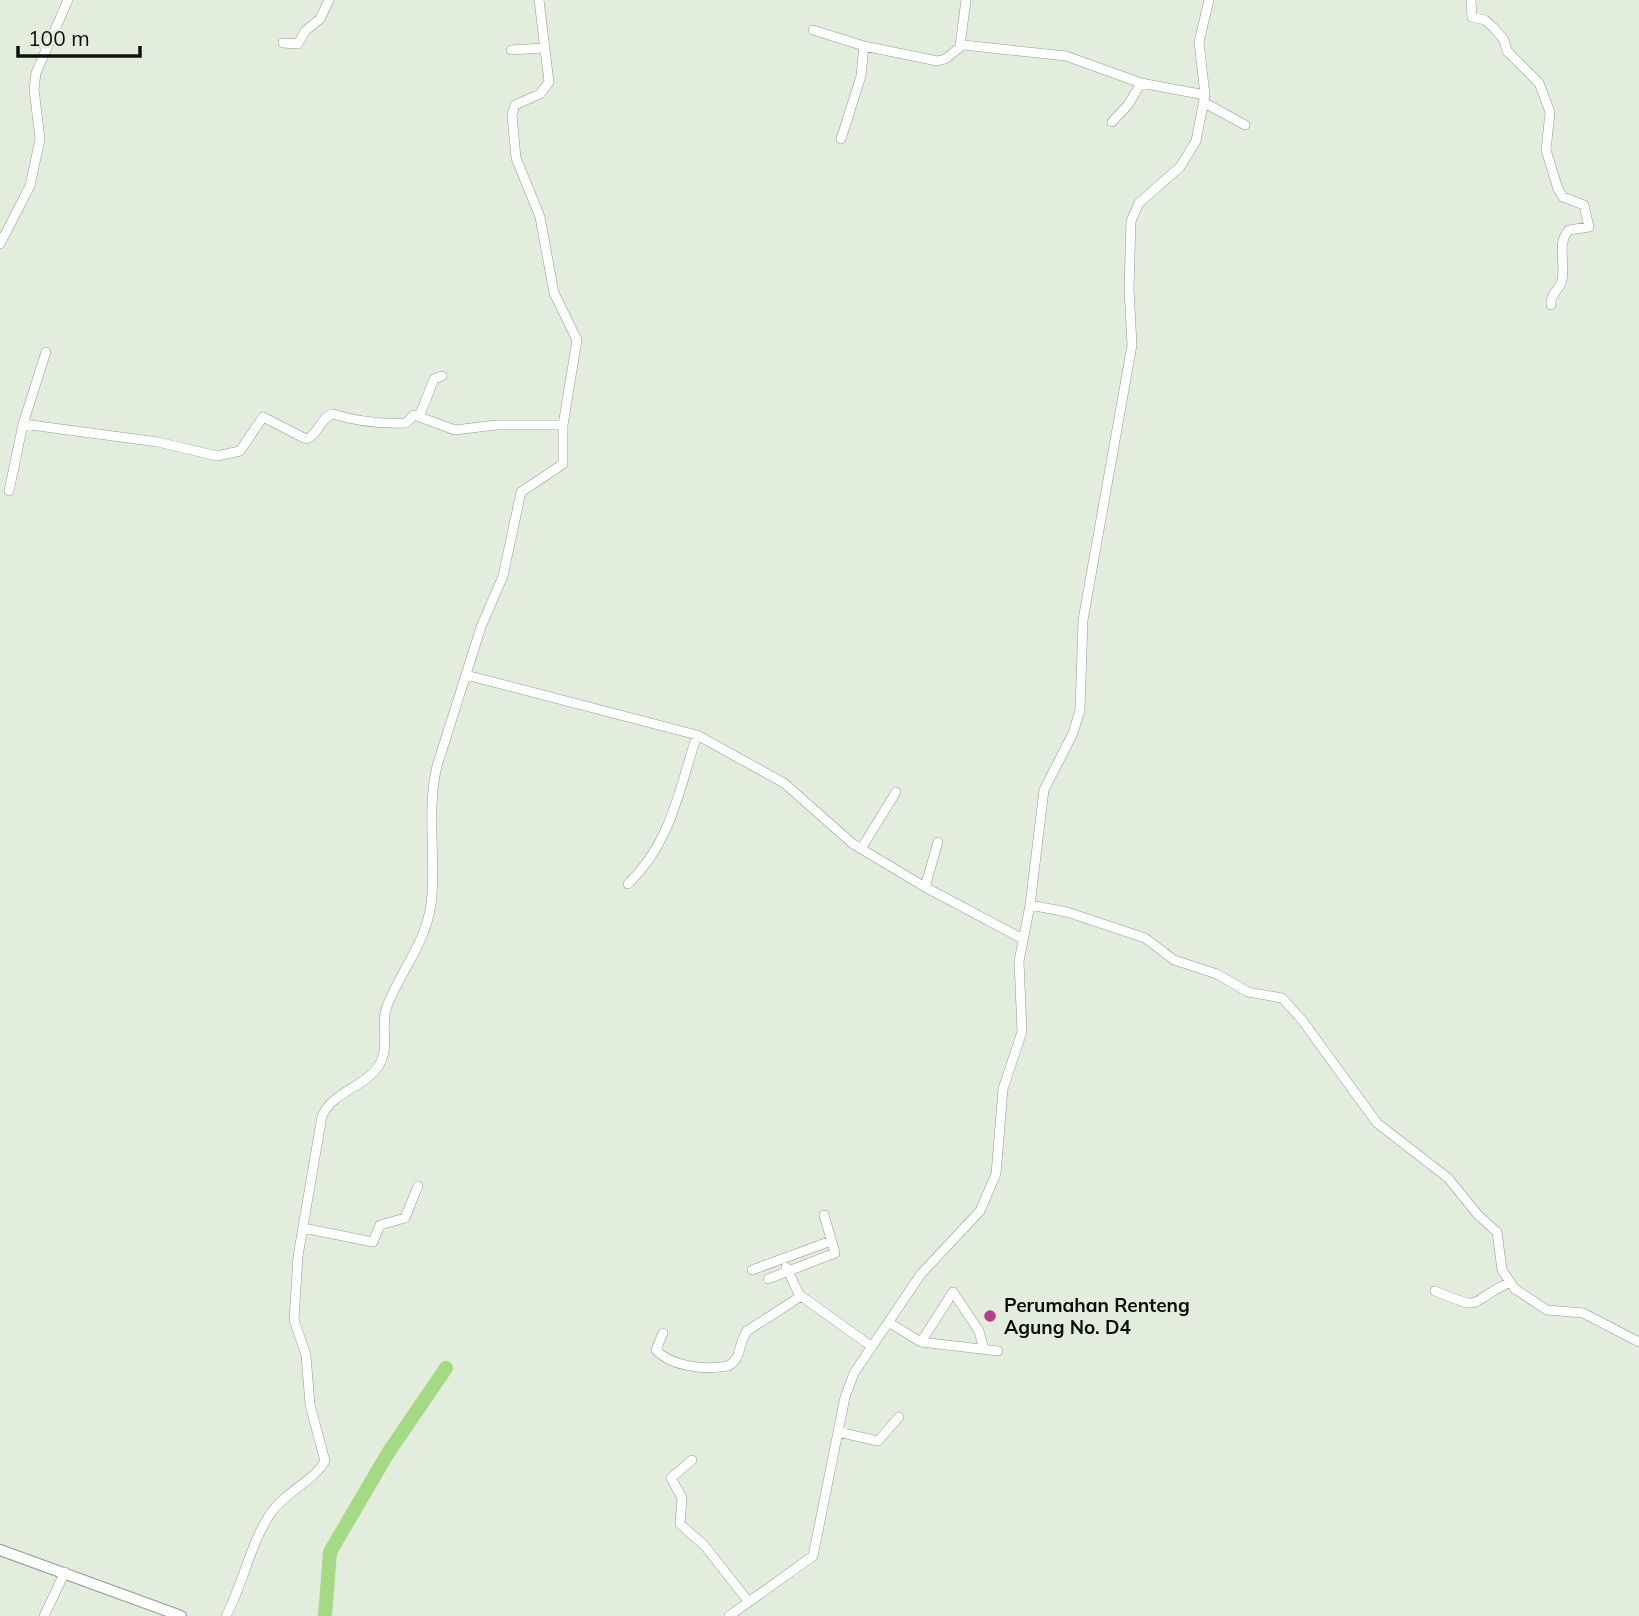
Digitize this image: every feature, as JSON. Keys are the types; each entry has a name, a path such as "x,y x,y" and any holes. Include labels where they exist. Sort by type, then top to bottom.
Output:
{"main road":[{"path":"0,1550 181,1616"}],"street":[{"path":"0,244 30,186 40,139 34,89 36,73 68,0"},
{"path":"283,43 298,44 305,31 320,19 329,0"},
{"path":"226,1616 270,1514 286,1495 315,1474 325,1461 310,1405 306,1355 295,1328 298,1255 322,1116 334,1098 370,1076 378,1067 385,1049 387,1007 424,932 432,895 435,777 481,627 503,576 520,494 524,487 562,466 563,425 576,334 554,293 542,228 519,166 512,129 515,105 540,94 548,86 539,0"},
{"path":"813,30 864,46 937,61 945,59 960,46 966,0"},
{"path":"729,1616 813,1556 849,1384 871,1346 936,1255 980,1211 992,1188 998,1156 1003,1089 1022,1032 1018,975 1030,905 1044,790 1073,733 1080,710 1083,620 1132,345 1129,289 1132,221 1139,203 1180,167 1196,141 1205,99 1199,42 1209,0"},
{"path":"1471,0 1472,17 1485,20 1494,28 1504,40 1507,51 1539,83 1550,113 1546,150 1558,189 1563,197 1584,205 1590,219 1589,227 1569,230 1563,238 1562,281 1551,296 1551,305"},
{"path":"841,139 861,76 864,46"},
{"path":"960,46 1066,55 1142,83 1205,99 1245,125"},
{"path":"510,50 544,48"},
{"path":"1112,122 1128,105 1142,83"},
{"path":"9,491 23,424 46,352"},
{"path":"419,417 428,388 434,379 442,376"},
{"path":"23,424 146,440 217,456 240,451 264,417 306,439 312,437 329,414 359,423 406,424 412,415 455,430 496,425 563,425"},
{"path":"466,675 697,735 784,783 861,849 925,887 1023,939"},
{"path":"628,884 649,863 672,823 697,735"},
{"path":"861,849 896,792"},
{"path":"925,887 938,842"},
{"path":"1030,905 1067,912 1145,938 1182,964 1217,974 1248,992 1282,998 1302,1020 1377,1123 1448,1178 1497,1232 1502,1270 1508,1283 1543,1309 1583,1313 1639,1342"},
{"path":"303,1228 373,1242 380,1225 405,1218 418,1186"},
{"path":"768,1279 835,1253 824,1215"},
{"path":"752,1270 831,1241"},
{"path":"782,1259 800,1297 871,1346"},
{"path":"1435,1291 1473,1304 1508,1283"},
{"path":"921,1342 953,1292 979,1331 984,1350"},
{"path":"663,1333 656,1350 672,1362 707,1367 728,1366 738,1355 741,1339 747,1331 800,1297"},
{"path":"888,1322 921,1342 998,1351"},
{"path":"838,1432 878,1441 899,1417"},
{"path":"692,1460 671,1478 682,1498 680,1524 704,1545 748,1601"},
{"path":"44,1616 65,1572"}],"waterway":[{"path":"325,1616 330,1552 388,1453 446,1368"}],"place":[{"name":"Perumahan Renteng Agung No. D4","path":"990,1316"}]}
